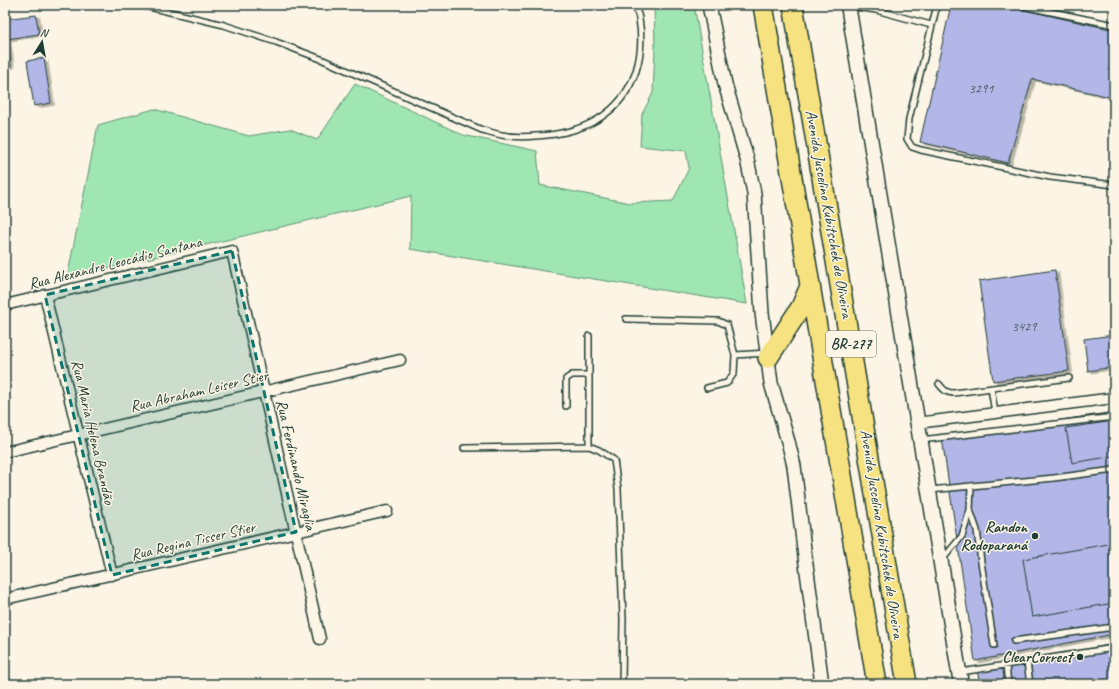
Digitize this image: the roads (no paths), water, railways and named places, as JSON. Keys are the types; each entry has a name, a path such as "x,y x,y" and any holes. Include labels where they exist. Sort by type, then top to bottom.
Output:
{"highway":[{"name":"Avenida Juscelino Kubitschek de Oliveira","path":"763,5 877,684"},
{"name":"Avenida Juscelino Kubitschek de Oliveira","path":"793,5 907,684"},
{"path":"768,355 801,307 810,286"}],"main road":[{"path":"848,5 960,678"}],"street":[{"path":"709,5 725,84 747,159 754,193 762,313 771,383 794,466 822,684"},
{"name":"Rua Alexandre Leocádio Santana","path":"5,305 232,250"},
{"name":"Rua Ferdinando Miraglia","path":"232,250 320,639"},
{"name":"Rua Maria Helena Brandão","path":"45,295 112,575"},
{"name":"Rua Abraham Leiser Stier","path":"5,452 400,360"},
{"path":"917,423 1114,398"},
{"name":"Rua Regina Tisser Stier","path":"5,599 387,511"}],"lane":[{"path":"142,5 224,25 276,42 482,130 503,135 524,137 552,136 581,128 600,119 619,103 632,83 639,62 641,39 639,19 634,5"},
{"path":"848,5 876,10 931,25"},
{"path":"937,5 909,118 907,139 912,147 1050,177 1114,185"},
{"path":"1018,5 1114,25"},
{"path":"626,319 718,321 727,325 735,355 734,373 727,383 707,388"},
{"path":"589,336 590,446"},
{"path":"735,355 768,355"},
{"path":"566,406 566,379 572,375 589,375"},
{"path":"939,384 949,393 1069,378"},
{"path":"991,388 995,413"},
{"path":"920,440 1114,417"},
{"path":"464,448 590,446 614,460 618,489 623,619 622,684"},
{"path":"929,490 1114,470"},
{"path":"941,562 962,536 970,510 971,486"},
{"path":"970,510 977,530 994,645"},
{"path":"1014,641 1114,627"},
{"path":"960,678 1006,665 1114,648"},
{"path":"1027,662 1030,684"},
{"path":"1006,665 1008,684"}],"place":[{"name":"Randon Rodoparaná","path":"1035,536"},
{"name":"ClearCorrect","path":"1080,657"}]}
